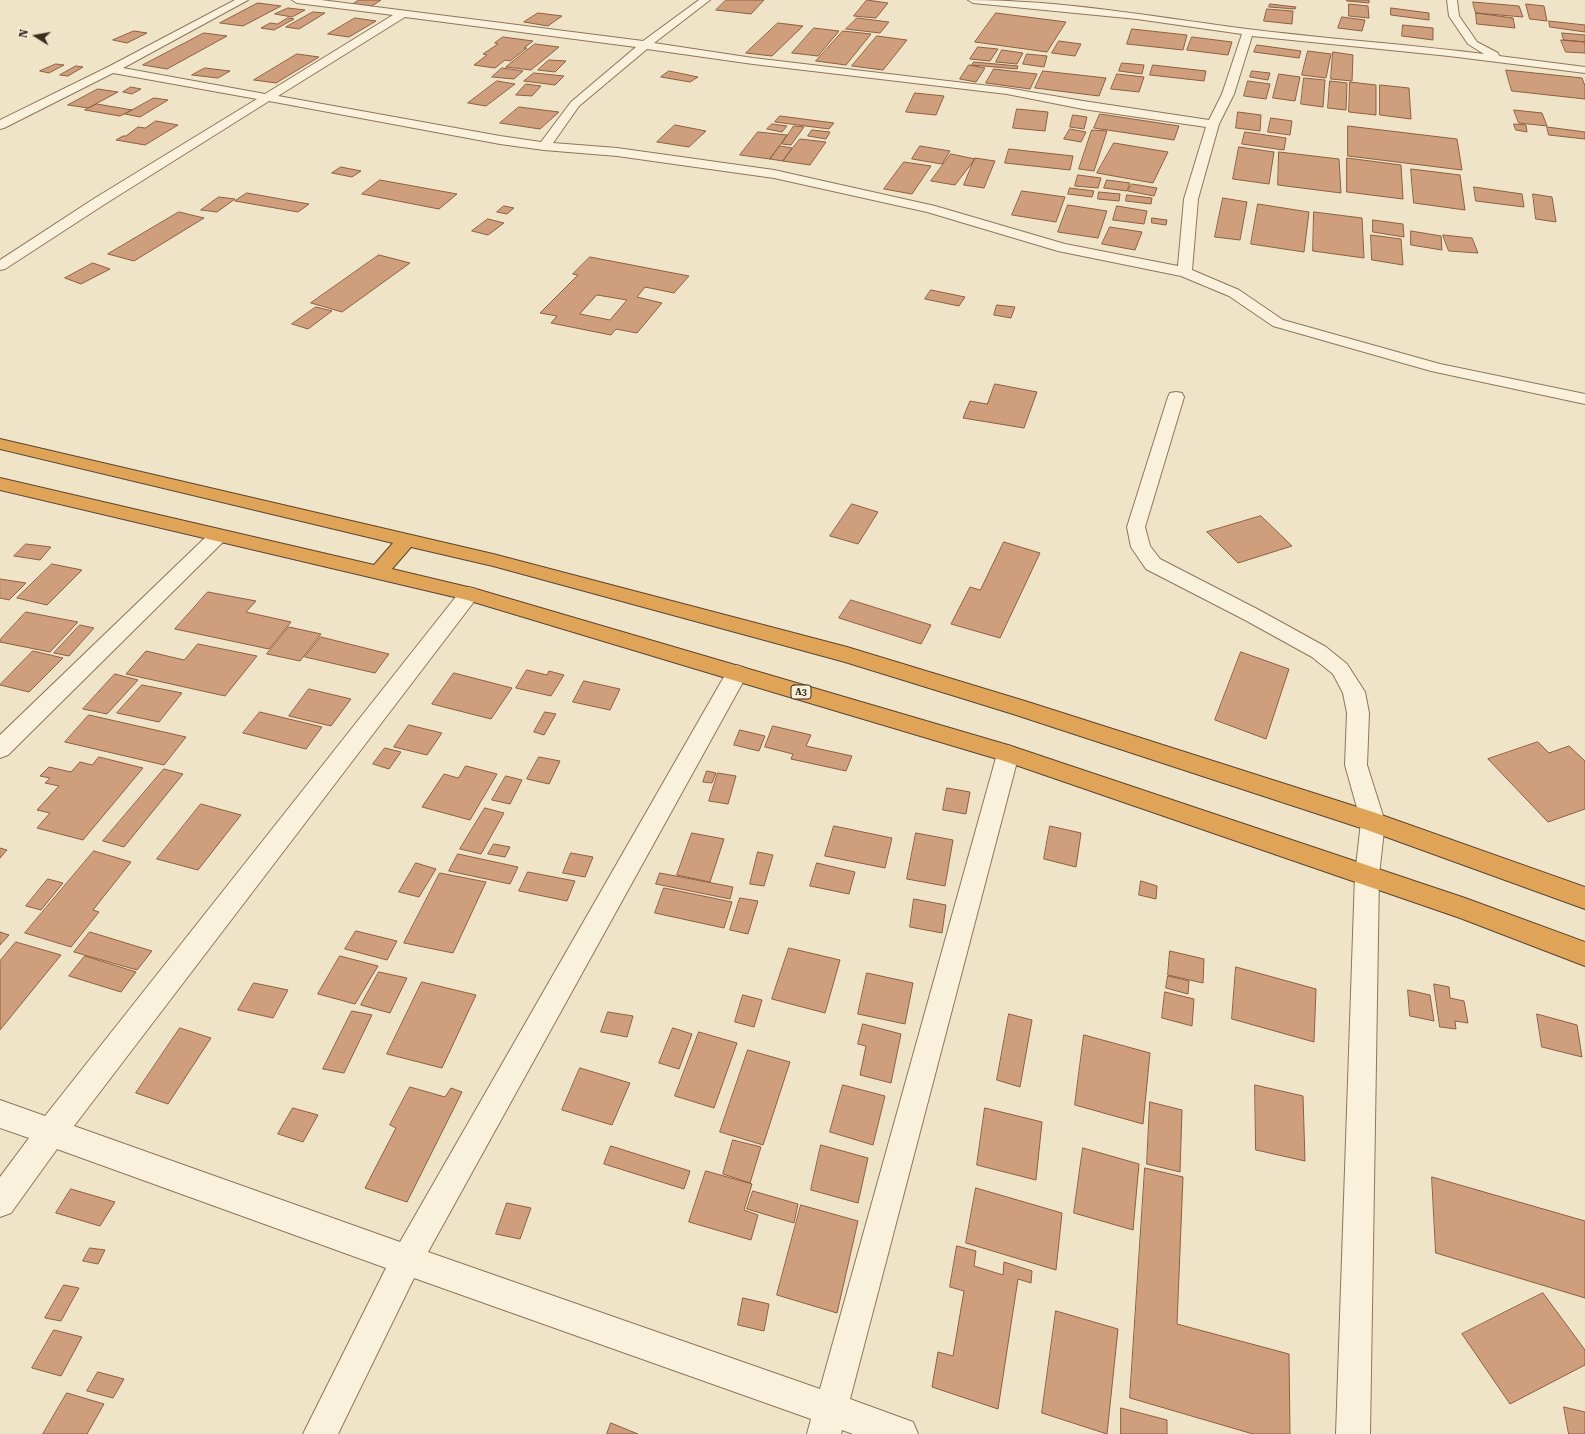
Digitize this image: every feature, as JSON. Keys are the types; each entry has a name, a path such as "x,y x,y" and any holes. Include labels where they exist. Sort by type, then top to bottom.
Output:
{"highway":[{"path":"0,444 493,560 847,655 1020,708 1373,822 1585,898"},
{"name":"A3","path":"0,484 469,594 737,673 1008,754 1367,875 1465,909 1585,954"},
{"path":"379,572 406,540"}],"street":[{"path":"0,125 112,69 243,0"},
{"path":"297,0 753,60 1007,91 1083,105 1213,124"},
{"path":"544,146 575,104 645,45 705,0"},
{"path":"973,0 1137,16 1248,32 1585,70"},
{"path":"1452,0 1454,16 1473,44 1502,60"},
{"path":"0,266 402,14"},
{"path":"1185,272 1191,199 1213,124 1228,94 1248,32"},
{"path":"112,69 500,140 544,146 617,152 774,174 930,209 1063,248 1185,272 1234,293 1278,323 1436,368 1585,399"},
{"path":"1176,397 1136,527 1141,547 1152,564 1252,615 1319,652 1340,670 1354,692 1358,712 1356,765 1373,822 1367,875 1353,1434"},
{"path":"0,749 218,536"},
{"path":"0,1202 51,1132 469,594"},
{"path":"320,1434 407,1260 737,673"},
{"path":"827,1422 1008,754"},
{"path":"0,1114 407,1260 827,1422 901,1434"}],"building":[{"path":"359,0 381,0 372,6 353,4"},
{"path":"726,0 764,0 751,14 716,10"},
{"path":"867,0 888,3 876,18 854,16"},
{"path":"1369,0 1369,3 1347,1"},
{"path":"1473,2 1519,6 1523,17 1476,13"},
{"path":"258,3 281,6 243,26 220,23"},
{"path":"1270,4 1296,7 1295,9 1269,7"},
{"path":"1349,4 1368,6 1369,18 1349,16"},
{"path":"1526,4 1544,6 1547,21 1530,19"},
{"path":"288,8 305,10 292,17 275,14"},
{"path":"1391,8 1429,13 1429,20 1391,15"},
{"path":"1267,9 1293,11 1292,24 1264,21"},
{"path":"313,12 325,13 299,29 286,27"},
{"path":"538,13 562,16 548,26 524,22"},
{"path":"996,13 1066,22 1047,52 975,42"},
{"path":"1476,13 1513,18 1515,28 1477,24"},
{"path":"1342,17 1365,20 1362,31 1338,28"},
{"path":"288,18 294,19 274,30 261,28 270,23 277,24"},
{"path":"355,18 376,21 349,37 328,34"},
{"path":"857,18 889,22 880,33 846,29"},
{"path":"1549,21 1585,25 1585,32 1550,27"},
{"path":"778,23 803,26 772,56 746,53"},
{"path":"1403,25 1433,28 1433,40 1402,36"},
{"path":"814,28 839,31 818,56 792,53"},
{"path":"1132,29 1187,35 1183,50 1127,44"},
{"path":"134,31 147,33 127,43 113,40"},
{"path":"843,31 871,34 846,65 816,61"},
{"path":"204,33 227,36 167,69 143,65"},
{"path":"1562,33 1585,35 1585,42 1564,40"},
{"path":"877,36 907,40 883,70 852,66"},
{"path":"503,37 533,41 524,48 527,48 510,61 505,60 495,68 474,65 487,55 483,54 498,44 495,43"},
{"path":"1192,37 1232,42 1228,55 1187,50"},
{"path":"1561,40 1585,42 1585,53 1566,52"},
{"path":"1059,41 1081,44 1075,56 1052,53"},
{"path":"535,44 559,47 531,70 506,67"},
{"path":"1257,45 1301,51 1299,58 1254,52"},
{"path":"978,47 998,49 990,61 970,59"},
{"path":"1002,50 1023,53 1017,64 996,62"},
{"path":"1308,51 1331,54 1326,78 1302,75"},
{"path":"1333,52 1353,55 1352,81 1331,79"},
{"path":"297,54 319,57 276,83 254,80"},
{"path":"1027,54 1047,56 1044,67 1023,64"},
{"path":"549,60 566,61 555,72 538,70"},
{"path":"974,62 1018,66 1017,69 972,65"},
{"path":"1122,63 1144,65 1142,74 1119,71"},
{"path":"56,64 64,65 49,73 40,71"},
{"path":"969,65 985,68 976,82 960,79"},
{"path":"1153,65 1206,71 1204,81 1150,75"},
{"path":"76,66 83,67 68,76 60,75"},
{"path":"205,68 230,71 218,78 192,75"},
{"path":"502,68 523,71 514,79 492,77"},
{"path":"994,69 1037,74 1030,89 986,83"},
{"path":"1506,70 1582,78 1585,86 1585,99 1512,91"},
{"path":"669,71 698,77 690,82 661,77"},
{"path":"1043,71 1106,78 1099,96 1035,88"},
{"path":"1252,71 1270,73 1268,80 1250,77"},
{"path":"534,73 564,76 555,85 524,81"},
{"path":"1117,74 1144,77 1139,92 1111,89"},
{"path":"1279,74 1300,77 1295,101 1273,98"},
{"path":"1304,78 1325,80 1323,107 1301,104"},
{"path":"497,81 515,84 486,106 468,103"},
{"path":"1248,81 1270,84 1266,99 1244,96"},
{"path":"1330,81 1347,83 1346,110 1328,108"},
{"path":"1350,82 1376,85 1376,115 1349,112"},
{"path":"526,84 541,86 532,96 516,95"},
{"path":"1380,85 1409,88 1411,119 1380,115"},
{"path":"131,87 141,89 132,94 123,92"},
{"path":"98,89 118,92 88,108 68,105"},
{"path":"915,93 944,96 936,115 906,112"},
{"path":"154,98 168,100 140,117 125,114"},
{"path":"97,104 132,110 120,116 85,110"},
{"path":"519,107 559,112 540,129 500,123"},
{"path":"1017,109 1048,112 1045,131 1013,128"},
{"path":"1514,110 1542,113 1547,126 1519,123"},
{"path":"1238,112 1261,115 1260,131 1236,128"},
{"path":"1100,114 1179,126 1174,140 1094,128"},
{"path":"1073,115 1087,117 1084,129 1070,127"},
{"path":"780,116 834,123 829,129 775,122"},
{"path":"1271,118 1292,121 1290,135 1268,132"},
{"path":"156,121 178,125 145,145 116,140 126,136 138,127 145,128"},
{"path":"772,124 787,126 782,132 767,129"},
{"path":"1514,124 1526,125 1527,132 1516,130"},
{"path":"675,125 706,131 689,147 657,142"},
{"path":"794,126 804,127 791,145 782,144"},
{"path":"1348,126 1457,139 1462,170 1348,156"},
{"path":"1547,127 1585,132 1585,139 1549,135"},
{"path":"1070,129 1086,132 1081,142 1064,139"},
{"path":"812,130 830,132 826,139 808,136"},
{"path":"1092,130 1107,131 1094,171 1079,169"},
{"path":"758,132 787,135 770,159 740,155"},
{"path":"1245,132 1286,138 1284,150 1242,144"},
{"path":"800,139 826,142 810,165 783,161"},
{"path":"1114,143 1168,152 1153,183 1097,173"},
{"path":"780,146 792,148 783,161 770,159"},
{"path":"920,146 950,151 942,164 912,159"},
{"path":"1239,147 1274,152 1269,184 1233,179"},
{"path":"1009,149 1073,156 1070,170 1005,163"},
{"path":"1279,152 1339,159 1341,193 1278,185"},
{"path":"951,154 975,159 955,185 931,181"},
{"path":"975,158 995,161 984,188 964,185"},
{"path":"1347,158 1401,165 1403,199 1347,192"},
{"path":"904,162 931,166 912,194 884,189"},
{"path":"341,167 361,171 352,177 332,173"},
{"path":"1411,169 1460,175 1465,210 1414,203"},
{"path":"1078,175 1101,178 1098,188 1075,186"},
{"path":"380,180 457,194 439,209 362,194"},
{"path":"1107,180 1130,183 1127,191 1104,188"},
{"path":"1132,184 1157,188 1154,196 1128,191"},
{"path":"1474,187 1522,194 1524,207 1476,201"},
{"path":"1070,188 1094,191 1092,197 1068,194"},
{"path":"1022,191 1065,197 1056,222 1012,215"},
{"path":"1099,192 1120,194 1119,201 1098,199"},
{"path":"247,193 309,204 298,212 235,201"},
{"path":"1533,194 1552,197 1556,222 1536,219"},
{"path":"1127,195 1152,198 1151,204 1126,201"},
{"path":"219,197 235,199 217,212 201,210"},
{"path":"1223,198 1247,202 1240,240 1215,237"},
{"path":"1258,204 1309,212 1304,252 1251,244"},
{"path":"1068,205 1107,211 1098,238 1058,232"},
{"path":"504,206 514,208 507,214 497,212"},
{"path":"1117,206 1147,211 1144,224 1113,220"},
{"path":"179,212 204,218 134,261 108,254"},
{"path":"1314,212 1362,218 1364,258 1313,251"},
{"path":"1152,218 1167,220 1166,225 1152,223"},
{"path":"488,219 504,223 488,235 472,231"},
{"path":"1373,220 1403,224 1404,237 1373,232"},
{"path":"1110,227 1142,232 1135,250 1102,244"},
{"path":"1411,231 1441,236 1442,250 1411,245"},
{"path":"1371,235 1401,239 1403,265 1372,260"},
{"path":"1443,235 1472,238 1478,253 1449,251"},
{"path":"379,255 410,263 342,312 311,303"},
{"path":"590,257 689,276 674,293 645,287 637,297 662,303 637,333 616,329 611,335 551,323 557,316 540,313 578,275 573,274","holes":["597,295 627,300 610,320 580,314"]},
{"path":"93,263 110,269 81,284 65,278"},
{"path":"931,290 965,297 959,306 925,299"},
{"path":"997,305 1015,307 1011,318 994,315"},
{"path":"316,307 332,311 308,329 292,324"},
{"path":"995,384 1037,392 1024,428 963,418 970,401 987,404"},
{"path":"852,504 878,512 858,544 830,536"},
{"path":"1261,516 1292,546 1238,563 1207,532"},
{"path":"1004,542 1040,553 1000,638 951,624 970,587 980,590"},
{"path":"26,544 51,547 40,560 14,556"},
{"path":"52,564 82,570 47,605 17,598"},
{"path":"0,579 26,583 9,600 0,598"},
{"path":"208,592 256,601 246,612 291,622 269,649 175,629"},
{"path":"851,600 931,625 921,644 839,618"},
{"path":"26,612 78,622 50,652 0,642 0,640"},
{"path":"80,625 94,628 69,656 54,653"},
{"path":"289,627 321,634 300,661 267,654"},
{"path":"321,637 389,654 375,673 305,657"},
{"path":"198,644 257,656 225,696 126,674 146,651 184,660"},
{"path":"33,651 63,658 29,692 0,685"},
{"path":"1241,652 1289,669 1266,739 1215,720"},
{"path":"527,670 547,675 549,671 564,675 551,696 516,688"},
{"path":"454,673 512,688 491,719 432,704"},
{"path":"115,674 138,680 107,714 83,709"},
{"path":"584,681 620,689 610,710 573,702"},
{"path":"142,685 182,693 159,722 117,713"},
{"path":"309,689 351,699 331,726 289,716"},
{"path":"260,712 322,727 306,749 243,733"},
{"path":"545,712 556,714 544,735 534,732"},
{"path":"89,715 186,737 164,765 65,742"},
{"path":"409,725 442,733 427,755 394,747"},
{"path":"773,726 811,735 806,746 852,756 846,771 791,759 793,754 765,747"},
{"path":"740,730 765,736 759,751 734,745"},
{"path":"1538,742 1549,753 1569,746 1585,761 1585,809 1548,822 1488,759"},
{"path":"385,748 401,752 389,769 373,764"},
{"path":"99,757 143,768 83,840 37,828 50,813 37,810 59,786 45,783 50,778 40,776 49,767 71,772 80,762 92,765"},
{"path":"539,757 560,761 549,784 527,779"},
{"path":"466,766 497,774 470,820 422,807 444,774 458,778"},
{"path":"164,769 183,774 124,847 103,841"},
{"path":"707,771 716,773 712,783 703,782"},
{"path":"718,773 736,776 728,804 709,801"},
{"path":"506,776 522,780 510,804 492,800"},
{"path":"947,788 970,792 966,814 943,810"},
{"path":"201,804 241,815 198,870 157,859"},
{"path":"485,808 504,813 481,854 460,849"},
{"path":"834,826 892,838 885,868 825,856"},
{"path":"1050,826 1081,833 1076,867 1044,859"},
{"path":"692,833 724,839 710,882 677,875"},
{"path":"916,833 953,840 945,886 907,879"},
{"path":"494,844 510,847 505,857 488,854"},
{"path":"0,848 7,850 0,858"},
{"path":"94,851 131,862 93,910 99,912 71,947 25,933"},
{"path":"758,852 773,855 764,886 750,884"},
{"path":"571,853 593,857 585,877 563,873"},
{"path":"458,854 518,867 510,884 449,871"},
{"path":"416,863 436,869 419,897 399,892"},
{"path":"817,863 855,872 849,894 810,886"},
{"path":"528,872 575,881 567,901 519,891"},
{"path":"440,873 486,882 453,953 404,943"},
{"path":"660,873 733,887 730,899 656,884"},
{"path":"48,879 63,883 41,910 26,906"},
{"path":"1141,881 1157,886 1156,899 1139,895"},
{"path":"664,888 732,902 724,928 655,913"},
{"path":"740,898 758,901 748,934 730,930"},
{"path":"914,899 946,905 942,933 910,927"},
{"path":"356,931 397,941 387,960 345,949"},
{"path":"0,932 9,935 0,945"},
{"path":"90,932 152,951 137,970 74,952"},
{"path":"16,942 61,955 0,1030 0,961"},
{"path":"789,948 840,960 825,1013 772,999"},
{"path":"1170,951 1204,959 1203,983 1168,975"},
{"path":"85,956 136,972 121,992 69,976"},
{"path":"340,956 378,966 355,1004 318,994"},
{"path":"1236,967 1316,989 1314,1042 1232,1019"},
{"path":"379,972 407,978 390,1013 361,1005"},
{"path":"867,973 913,983 905,1024 858,1014"},
{"path":"1168,976 1189,981 1188,994 1166,988"},
{"path":"422,982 476,995 442,1068 387,1054"},
{"path":"254,983 288,990 273,1018 238,1010"},
{"path":"1434,984 1449,987 1450,998 1464,1001 1468,1023 1455,1021 1456,1029 1440,1027"},
{"path":"1408,990 1430,995 1434,1021 1410,1016"},
{"path":"1165,992 1194,999 1192,1026 1162,1018"},
{"path":"743,995 762,1000 754,1027 735,1022"},
{"path":"352,1011 372,1015 344,1073 323,1069"},
{"path":"608,1012 633,1016 627,1037 601,1032"},
{"path":"1009,1014 1032,1020 1020,1087 997,1080"},
{"path":"1537,1014 1577,1025 1582,1057 1542,1047"},
{"path":"863,1024 901,1034 891,1083 860,1075 866,1046 858,1044"},
{"path":"180,1028 211,1038 168,1104 136,1093"},
{"path":"673,1028 692,1034 679,1069 659,1063"},
{"path":"699,1032 737,1043 714,1108 675,1096"},
{"path":"1084,1035 1150,1053 1143,1124 1075,1105"},
{"path":"748,1050 790,1062 763,1145 720,1132"},
{"path":"580,1068 630,1083 612,1125 562,1110"},
{"path":"843,1085 885,1096 873,1145 830,1132"},
{"path":"1255,1085 1303,1096 1305,1161 1256,1150"},
{"path":"410,1087 445,1097 451,1088 462,1092 407,1202 365,1188 396,1128 390,1125"},
{"path":"1150,1102 1182,1110 1180,1172 1147,1164"},
{"path":"293,1108 318,1115 303,1142 278,1134"},
{"path":"985,1108 1042,1122 1036,1180 977,1165"},
{"path":"733,1140 761,1147 750,1183 723,1174"},
{"path":"821,1145 868,1158 858,1203 811,1190"},
{"path":"611,1146 690,1171 684,1189 604,1164"},
{"path":"1083,1148 1139,1164 1133,1230 1074,1213"},
{"path":"1145,1168 1183,1177 1177,1324 1289,1354 1290,1434 1253,1434 1130,1398"},
{"path":"706,1171 752,1184 744,1210 758,1215 751,1240 689,1222"},
{"path":"1432,1177 1585,1221 1585,1298 1436,1253"},
{"path":"976,1188 1062,1213 1056,1270 966,1243"},
{"path":"71,1189 115,1202 100,1226 56,1213"},
{"path":"753,1191 798,1204 794,1223 747,1209"},
{"path":"507,1203 531,1208 520,1239 496,1234"},
{"path":"801,1205 858,1221 837,1313 777,1295"},
{"path":"957,1246 976,1251 974,1266 1003,1275 1004,1262 1032,1271 1031,1283 1018,1279 998,1409 932,1387 938,1352 953,1356 964,1291 950,1287"},
{"path":"90,1248 105,1250 98,1264 83,1261"},
{"path":"64,1285 79,1288 61,1321 45,1318"},
{"path":"1543,1293 1585,1350 1585,1365 1510,1404 1462,1334"},
{"path":"743,1298 769,1304 764,1331 738,1325"},
{"path":"1056,1311 1118,1329 1107,1434 1042,1413"},
{"path":"54,1330 82,1337 61,1376 32,1368"},
{"path":"98,1372 124,1379 113,1398 87,1391"},
{"path":"67,1393 104,1404 87,1434 43,1434"},
{"path":"1564,1407 1585,1412 1585,1434 1569,1434"},
{"path":"1121,1408 1167,1420 1167,1434 1121,1434"},
{"path":"611,1423 638,1434 607,1434"}]}
